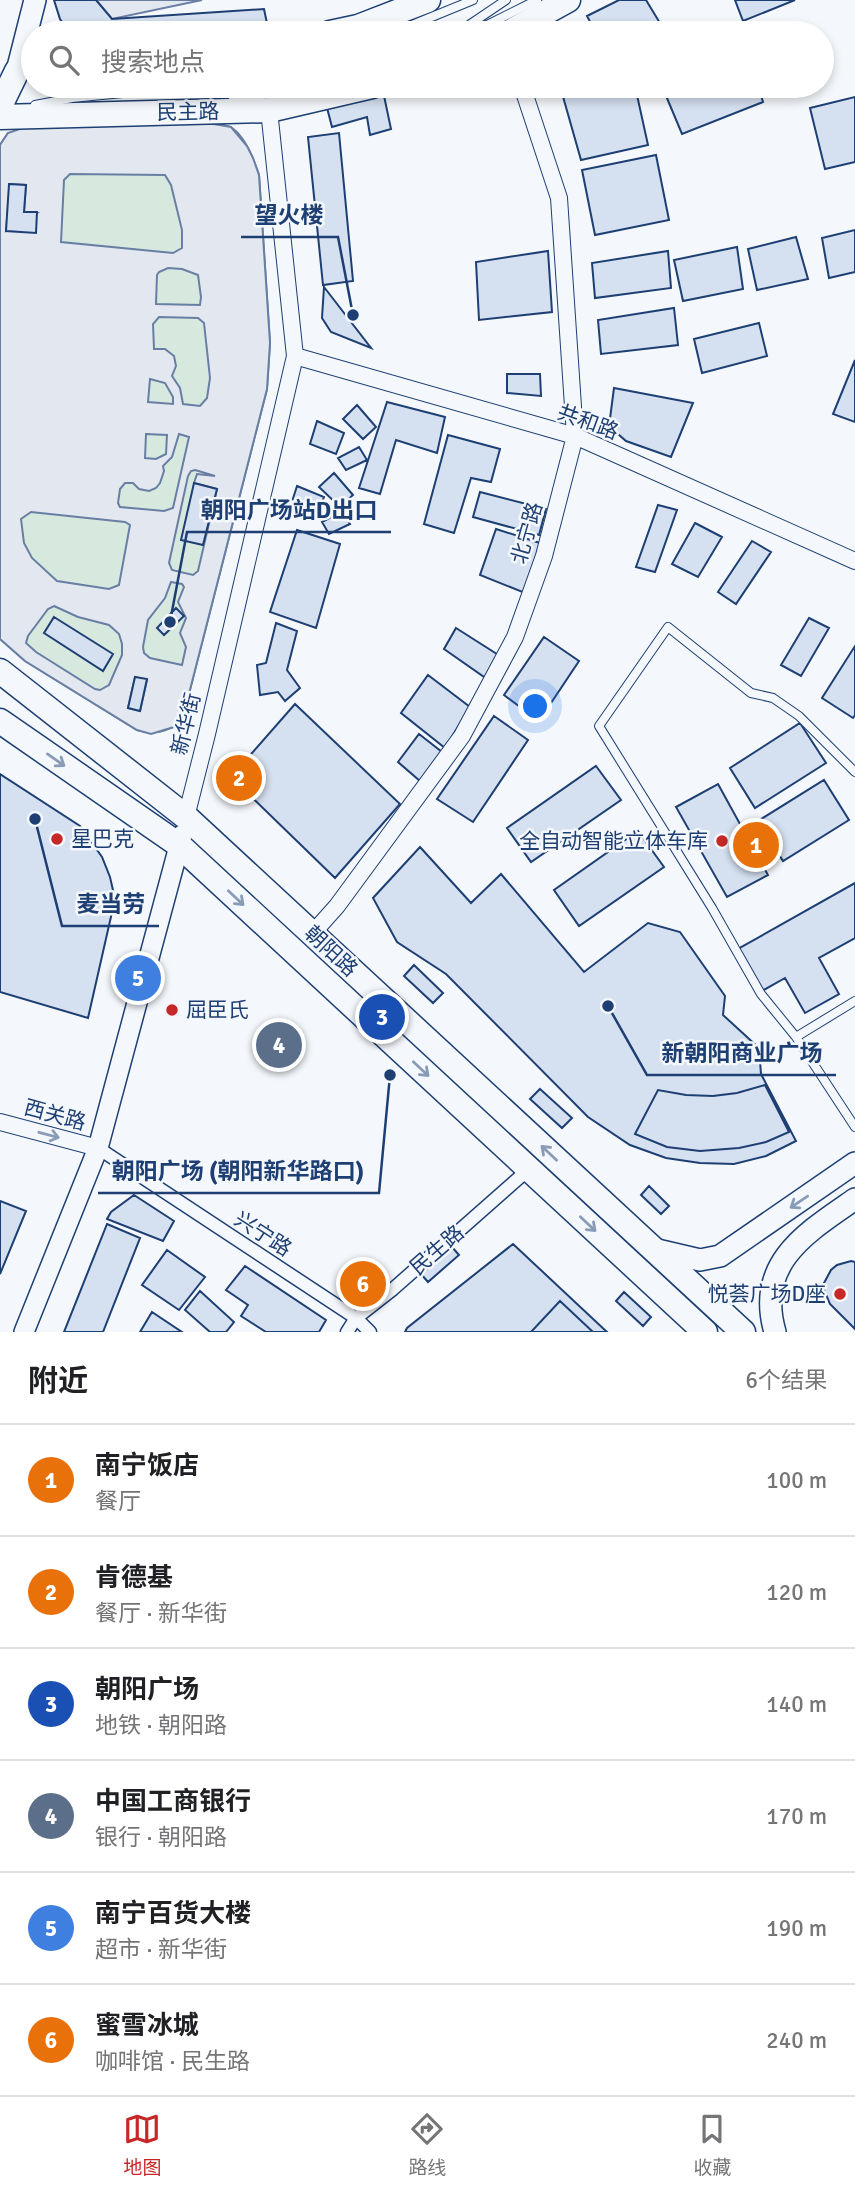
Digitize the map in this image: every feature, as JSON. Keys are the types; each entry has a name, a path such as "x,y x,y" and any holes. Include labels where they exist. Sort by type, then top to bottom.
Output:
{"main road":[{"path":"30,21 35,0"},
{"path":"374,21 428,0"},
{"path":"516,21 568,0"},
{"path":"0,106 17,70"},
{"name":"民主路","path":"0,116 269,110 320,98"},
{"name":"朝阳路","path":"0,671 186,817 743,1332"},
{"name":"朝阳路","path":"0,721 179,845 705,1332"},
{"path":"653,1249 700,1260 720,1256 855,1163"},
{"path":"775,1332 769,1306 775,1278 787,1253 814,1228 855,1199"}],"street":[{"name":"北宁路","path":"312,934 337,906 468,725 515,637 544,556 575,436 559,198 526,98"},
{"name":"新华街","path":"24,1332 98,1148 208,734 295,356 269,110"},
{"name":"共和路","path":"295,356 575,436 855,561"},
{"name":"西关路","path":"0,1122 98,1148"},
{"name":"兴宁路","path":"98,1148 356,1318 370,1332"},
{"name":"民生路","path":"347,1332 356,1318 393,1289 529,1169"}],"lane":[{"path":"422,21 472,0"},
{"path":"475,21 506,0"},
{"path":"507,21 522,0"},
{"path":"510,21 537,0"},
{"path":"0,116 72,98"},
{"path":"224,100 237,98"},
{"path":"0,116 51,109 158,103"},
{"path":"855,772 799,716 773,698 751,693 668,627 599,726 712,908 761,994 796,1037 855,1127"},
{"path":"796,1037 855,1001"}],"shaded area":[{"path":"96,0 202,0 112,19"},
{"path":"179,118 230,127 244,141 254,162 259,175 270,343 267,389 182,721 166,730 150,732 137,730 25,661 0,639 0,145 8,133"},
{"path":"179,118 231,127 247,146 259,175 270,343 267,389 182,721 174,727 151,734 137,730 25,661 0,639 0,145 8,133 34,124","holes":["70,174 165,175 171,185 182,230 182,248 173,253 61,242 64,180","10,184 26,185 24,212 37,213 6,231","168,268 182,269 198,275 200,305 156,304 157,275","159,317 198,318 204,323 210,378 207,398 200,406 183,404 180,388 172,376 176,366 174,356 165,349 154,349 153,324","150,379 165,383 173,397 173,404 148,402","146,434 167,435 166,454 156,459 145,458","179,434 189,437 173,508 164,511 120,507 120,489 125,483 133,483 139,489 149,491 160,483 163,466 172,457","195,470 215,476 197,474 194,483 217,489 198,571 193,575 172,570 169,563 188,476","31,512 125,522 130,525 119,585 109,589 57,581 32,558 24,543 21,519","171,582 182,584 184,587 178,602 186,618 180,633 186,647 182,665 150,658 144,653 148,620 165,598","54,606 78,617 109,625 119,634 122,655 109,685 100,690 36,652 26,643 28,636 48,609","135,677 147,680 140,711 128,708"]}],"building":[{"path":"54,0 96,0 112,19 264,9 266,21 61,21"},
{"path":"619,0 646,0 659,21 590,21 587,16"},
{"path":"735,0 795,0 743,21"},
{"path":"855,97 855,162 825,169 810,108"},
{"path":"352,98 384,98 391,129 370,135 367,117 332,127 326,104"},
{"path":"563,98 638,98 648,145 581,160"},
{"path":"667,98 762,98 763,102 682,134"},
{"path":"339,133 353,281 323,285 308,137"},
{"path":"656,155 669,220 595,235 582,170"},
{"path":"9,184 26,185 24,212 37,212 36,233 6,231"},
{"path":"855,230 855,272 829,278 822,238"},
{"path":"796,237 808,279 757,290 748,249"},
{"path":"737,247 743,289 683,301 674,260"},
{"path":"548,251 552,312 479,320 476,262"},
{"path":"668,251 671,288 595,298 592,263"},
{"path":"324,287 371,348 331,332 322,318"},
{"path":"674,308 678,345 601,354 598,320"},
{"path":"759,323 767,356 702,373 694,339"},
{"path":"855,360 855,422 833,414"},
{"path":"507,374 540,374 541,396 507,393"},
{"path":"614,388 693,403 671,457 626,441 609,426"},
{"path":"387,402 445,417 437,453 396,440 380,494 359,488"},
{"path":"357,405 376,427 363,439 343,419"},
{"path":"317,421 344,433 336,454 310,444"},
{"path":"448,435 500,449 491,482 471,478 454,533 424,524"},
{"path":"359,447 367,460 346,470 338,458"},
{"path":"334,473 353,495 340,507 319,487"},
{"path":"194,483 217,489 203,545 181,540"},
{"path":"297,486 324,497 316,519 290,508"},
{"path":"480,492 546,509 539,535 473,517"},
{"path":"658,505 677,510 655,572 636,567"},
{"path":"342,511 350,524 329,534 322,522"},
{"path":"695,523 722,537 698,577 672,564"},
{"path":"496,529 540,543 525,593 480,575"},
{"path":"297,530 340,544 316,628 270,612"},
{"path":"752,541 771,552 736,604 718,592"},
{"path":"176,608 184,616 164,635 157,628"},
{"path":"54,617 113,654 103,671 44,633"},
{"path":"809,618 829,628 801,676 781,665"},
{"path":"276,623 297,631 287,670 300,688 285,701 278,692 260,695 257,665 266,663"},
{"path":"456,628 500,656 487,679 444,649"},
{"path":"544,637 579,661 539,721 504,695"},
{"path":"855,646 855,715 853,718 822,698"},
{"path":"428,675 470,707 445,748 401,713"},
{"path":"135,677 147,679 140,711 128,708"},
{"path":"295,704 400,804 335,878 231,777"},
{"path":"494,716 528,740 473,822 437,799"},
{"path":"800,723 826,763 755,808 730,768"},
{"path":"419,734 442,752 420,781 398,762"},
{"path":"596,766 621,800 531,862 507,828"},
{"path":"0,774 80,826 102,857 110,877 115,899 88,1018 0,992"},
{"path":"824,780 849,820 783,861 758,821"},
{"name":"全自动智能立体车库","path":"718,784 768,875 727,897 676,807"},
{"path":"638,831 664,867 579,926 554,890"},
{"path":"420,847 471,903 501,874 584,972 648,923 680,932 725,996 723,1015 759,1048 761,1074 796,1141 766,1156 734,1164 700,1163 666,1158 630,1145 588,1117 446,974 397,942 373,898"},
{"path":"855,883 855,938 819,958 839,994 805,1013 785,978 762,991 738,949"},
{"path":"414,965 443,993 433,1003 404,976"},
{"path":"765,1085 789,1132 766,1142 739,1148 700,1151 667,1147 635,1134 658,1090 713,1096"},
{"path":"540,1089 572,1118 562,1128 530,1099"},
{"path":"649,1186 669,1206 661,1214 641,1195"},
{"path":"134,1195 174,1221 163,1241 107,1219 111,1212"},
{"path":"0,1201 26,1211 0,1274"},
{"path":"107,1224 140,1238 103,1332 64,1332"},
{"path":"513,1244 607,1332 405,1332 407,1328"},
{"path":"452,1247 459,1255 428,1282 421,1274"},
{"path":"167,1250 205,1277 179,1310 142,1285"},
{"name":"悦荟广场D座","path":"851,1261 855,1262 855,1329 830,1304 824,1290 824,1283 831,1270"},
{"path":"245,1266 326,1320 319,1332 266,1332 241,1316 248,1305 226,1290"},
{"path":"200,1291 234,1322 226,1332 210,1332 185,1310"},
{"path":"624,1292 651,1317 643,1326 616,1301"},
{"path":"560,1301 593,1332 531,1332"},
{"path":"152,1312 182,1332 140,1332"}],"place":[{"name":"望火楼","path":"353,315"},
{"name":"朝阳广场站D出口","path":"170,622"},
{"name":"肯德基","path":"239,778"},
{"name":"麦当劳","path":"35,819"},
{"name":"星巴克","path":"57,839"},
{"name":"全自动智能立体车库","path":"722,841"},
{"name":"南宁饭店","path":"756,845"},
{"name":"南宁百货大楼","path":"138,978"},
{"name":"新朝阳商业广场","path":"608,1006"},
{"name":"屈臣氏","path":"172,1010"},
{"name":"朝阳广场","path":"382,1017"},
{"name":"中国工商银行","path":"279,1045"},
{"name":"朝阳广场 (朝阳新华路口)","path":"390,1075"},
{"name":"蜜雪冰城","path":"363,1284"},
{"name":"悦荟广场D座","path":"840,1294"}]}
